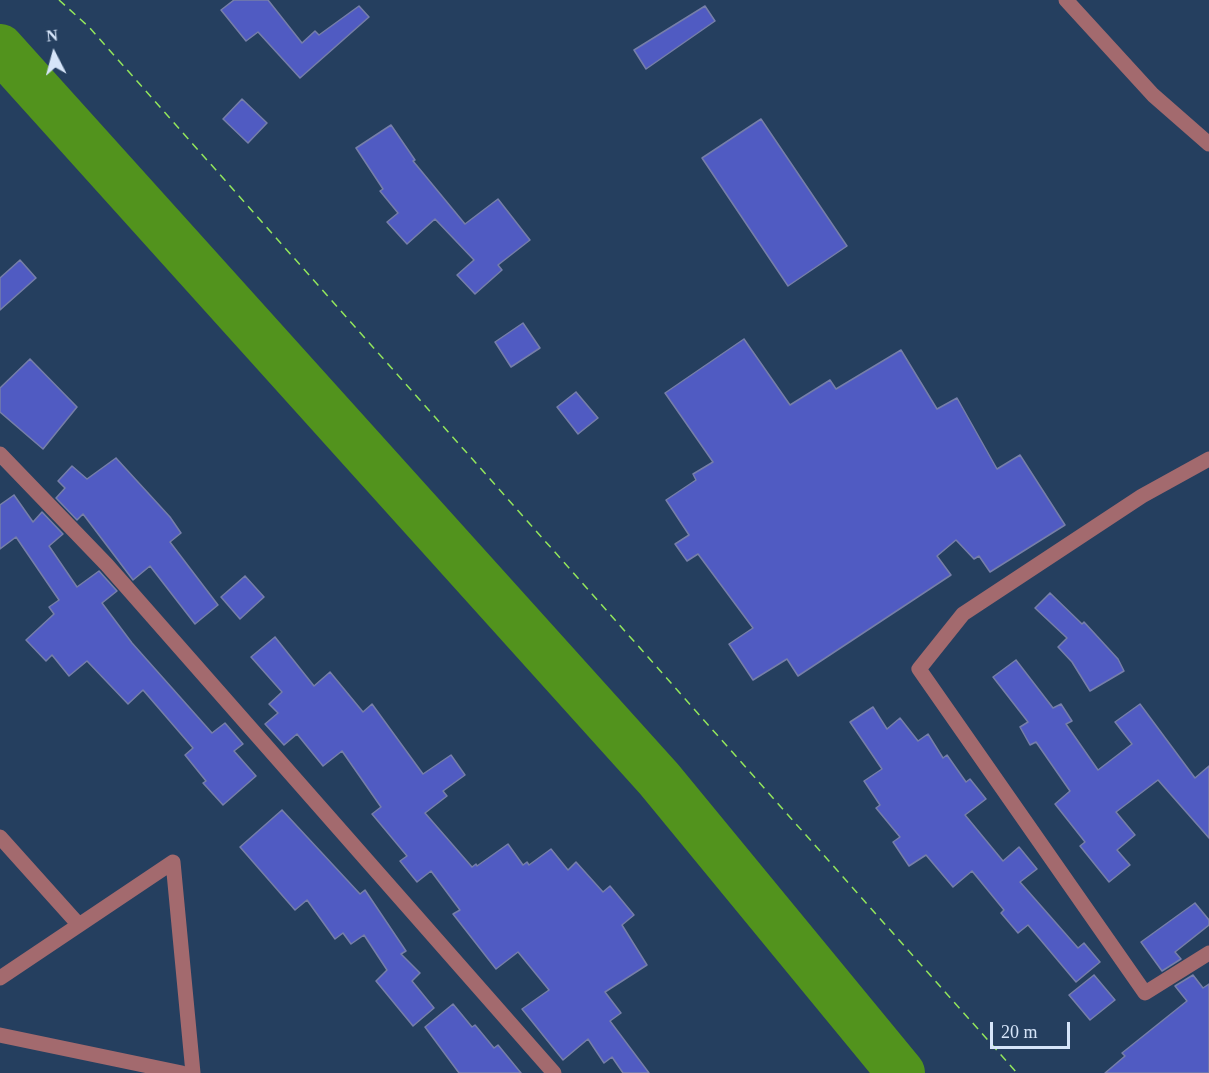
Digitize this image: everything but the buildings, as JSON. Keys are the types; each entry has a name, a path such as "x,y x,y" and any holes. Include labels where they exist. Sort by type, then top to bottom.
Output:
{"street":[{"path":"1066,0 1153,95 1209,144"},
{"path":"0,454 107,565 555,1073"},
{"path":"1209,459 1142,496 963,614 919,669 1145,993 1209,953"},
{"path":"0,837 79,925"},
{"path":"0,978 173,862 193,1073"},
{"path":"0,1035 183,1073"}],"waterway":[{"path":"0,48 659,779 901,1073"}],"ferry route":[{"path":"59,0 89,27 1017,1073"}]}
